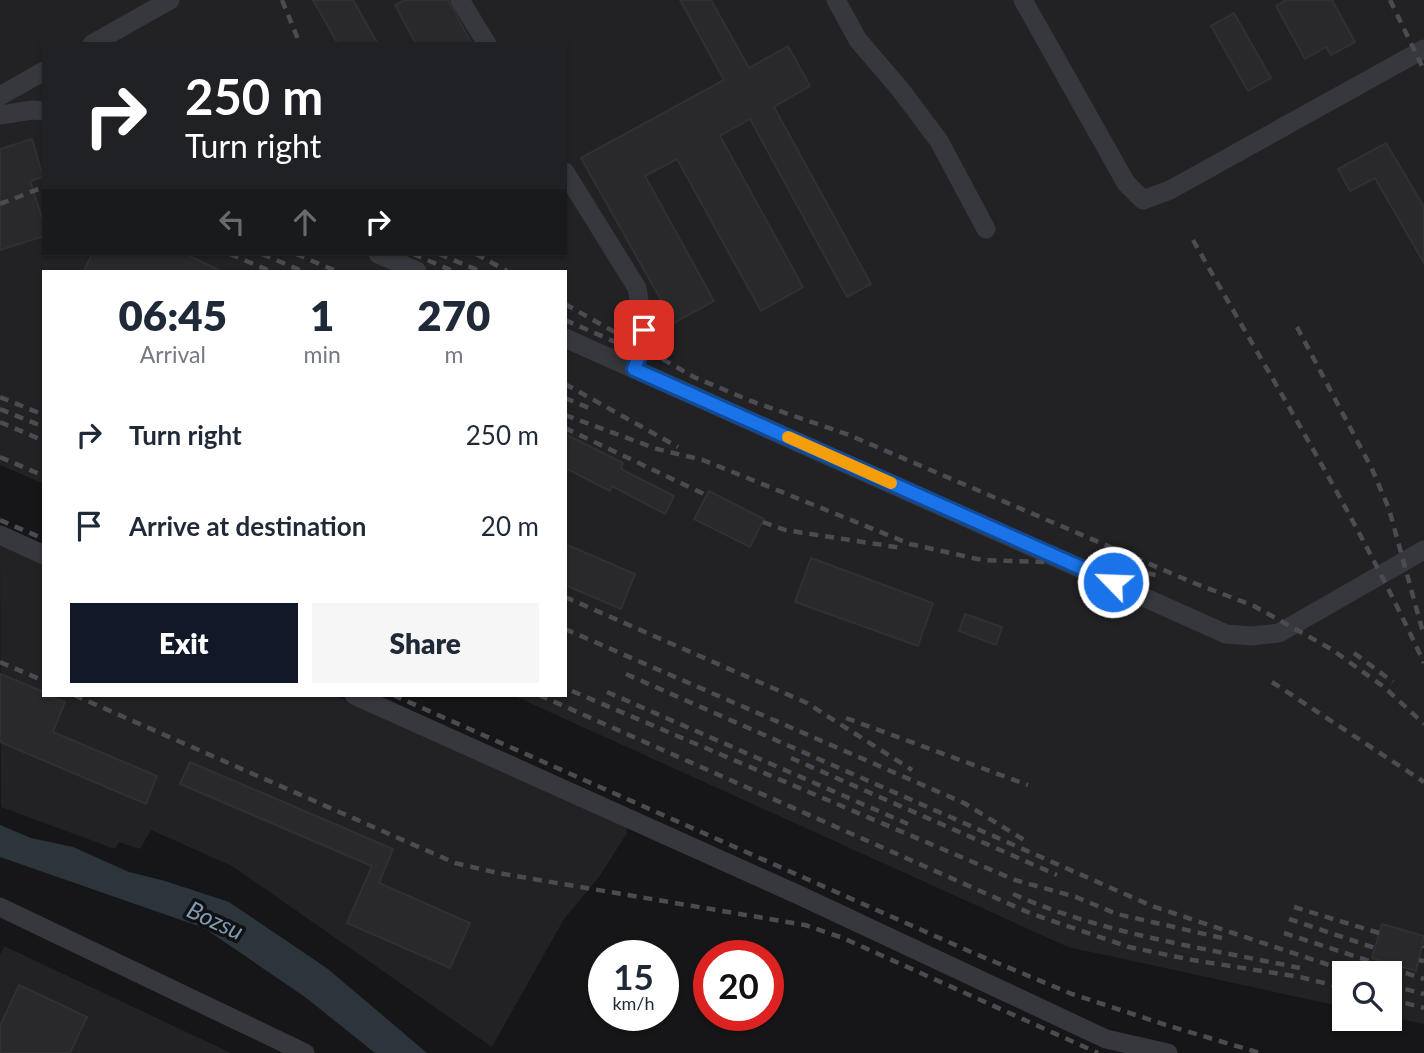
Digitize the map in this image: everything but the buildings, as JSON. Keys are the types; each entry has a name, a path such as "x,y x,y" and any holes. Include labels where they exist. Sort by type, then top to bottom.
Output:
{"lane":[{"path":"96,42 170,0"},
{"path":"460,0 486,42"},
{"path":"836,0 858,40 900,89 939,141 986,229"},
{"path":"1023,0 1126,183 1143,200 1170,190 1424,49"},
{"path":"0,96 42,72"},
{"path":"0,115 42,111"},
{"path":"567,175 637,288 644,330 634,369"},
{"path":"382,256 415,270"},
{"path":"567,339 1226,634 1251,636 1279,633 1424,550"},
{"path":"0,535 42,554"},
{"path":"358,697 801,896 1106,1039 1168,1053"},
{"path":"0,907 305,1053"}],"shaded area":[{"path":"0,0 1424,0 1424,1024 1402,1019 1402,961 1332,961 1332,1004 1068,947 516,697 567,697 567,270 42,270 42,483 0,465"},
{"path":"0,545 42,564 42,697 339,697 626,818 627,833 599,877 564,919 492,1047 232,866 151,830 140,849 119,842 115,849 1,807"},
{"path":"4,946 231,1053 0,1053 0,955"}],"water":[{"name":"Bozsu","path":"0,825 31,838 73,847 129,872 229,902 328,969 427,1053 375,1053 305,997 204,928 0,857"}],"railway":[{"path":"282,0 299,42"},
{"path":"1390,0 1424,70"},
{"path":"0,204 42,188"},
{"path":"1193,240 1371,555 1424,663"},
{"path":"235,256 268,270"},
{"path":"267,256 300,270"},
{"path":"301,256 334,270"},
{"path":"418,256 451,270"},
{"path":"444,256 478,270"},
{"path":"480,256 505,270"},
{"path":"567,305 694,377 751,401 849,435 1194,583 1254,606 1331,649 1384,687 1424,724"},
{"path":"567,321 629,348"},
{"path":"1297,327 1372,469 1389,509 1424,636"},
{"path":"567,385 678,447"},
{"path":"0,397 42,414"},
{"path":"567,399 594,410"},
{"path":"0,409 42,426"},
{"path":"567,416 657,449 703,460 910,544 982,560 1071,563 1160,576"},
{"path":"0,422 42,440"},
{"path":"567,429 706,495"},
{"path":"0,457 42,475"},
{"path":"0,520 42,538"},
{"path":"763,522 785,530 902,548"},
{"path":"567,598 807,703 912,770"},
{"path":"567,630 964,803 1029,843"},
{"path":"1354,653 1393,682"},
{"path":"0,662 42,680"},
{"path":"626,674 1152,906 1332,966"},
{"path":"1272,682 1424,782"},
{"path":"572,691 1015,880 1076,897 1117,914 1222,938"},
{"path":"607,692 908,824"},
{"path":"79,697 455,863 498,873 805,925 843,938 1098,1053"},
{"path":"397,697 971,952 1072,994 1260,1053"},
{"path":"544,697 1032,914 1129,947 1332,985"},
{"path":"846,718 1028,785"},
{"path":"791,758 1057,875"},
{"path":"1013,894 1047,908 1118,930 1300,968"},
{"path":"1294,907 1379,933"},
{"path":"1289,919 1375,948"},
{"path":"1284,933 1424,979"},
{"path":"1419,960 1424,961"},
{"path":"1402,988 1424,994"},
{"path":"1402,1002 1424,1008"}],"slow traffic":[{"path":"788,437 891,483"}],"route":[{"path":"644,330 634,369 1113,582"}]}
